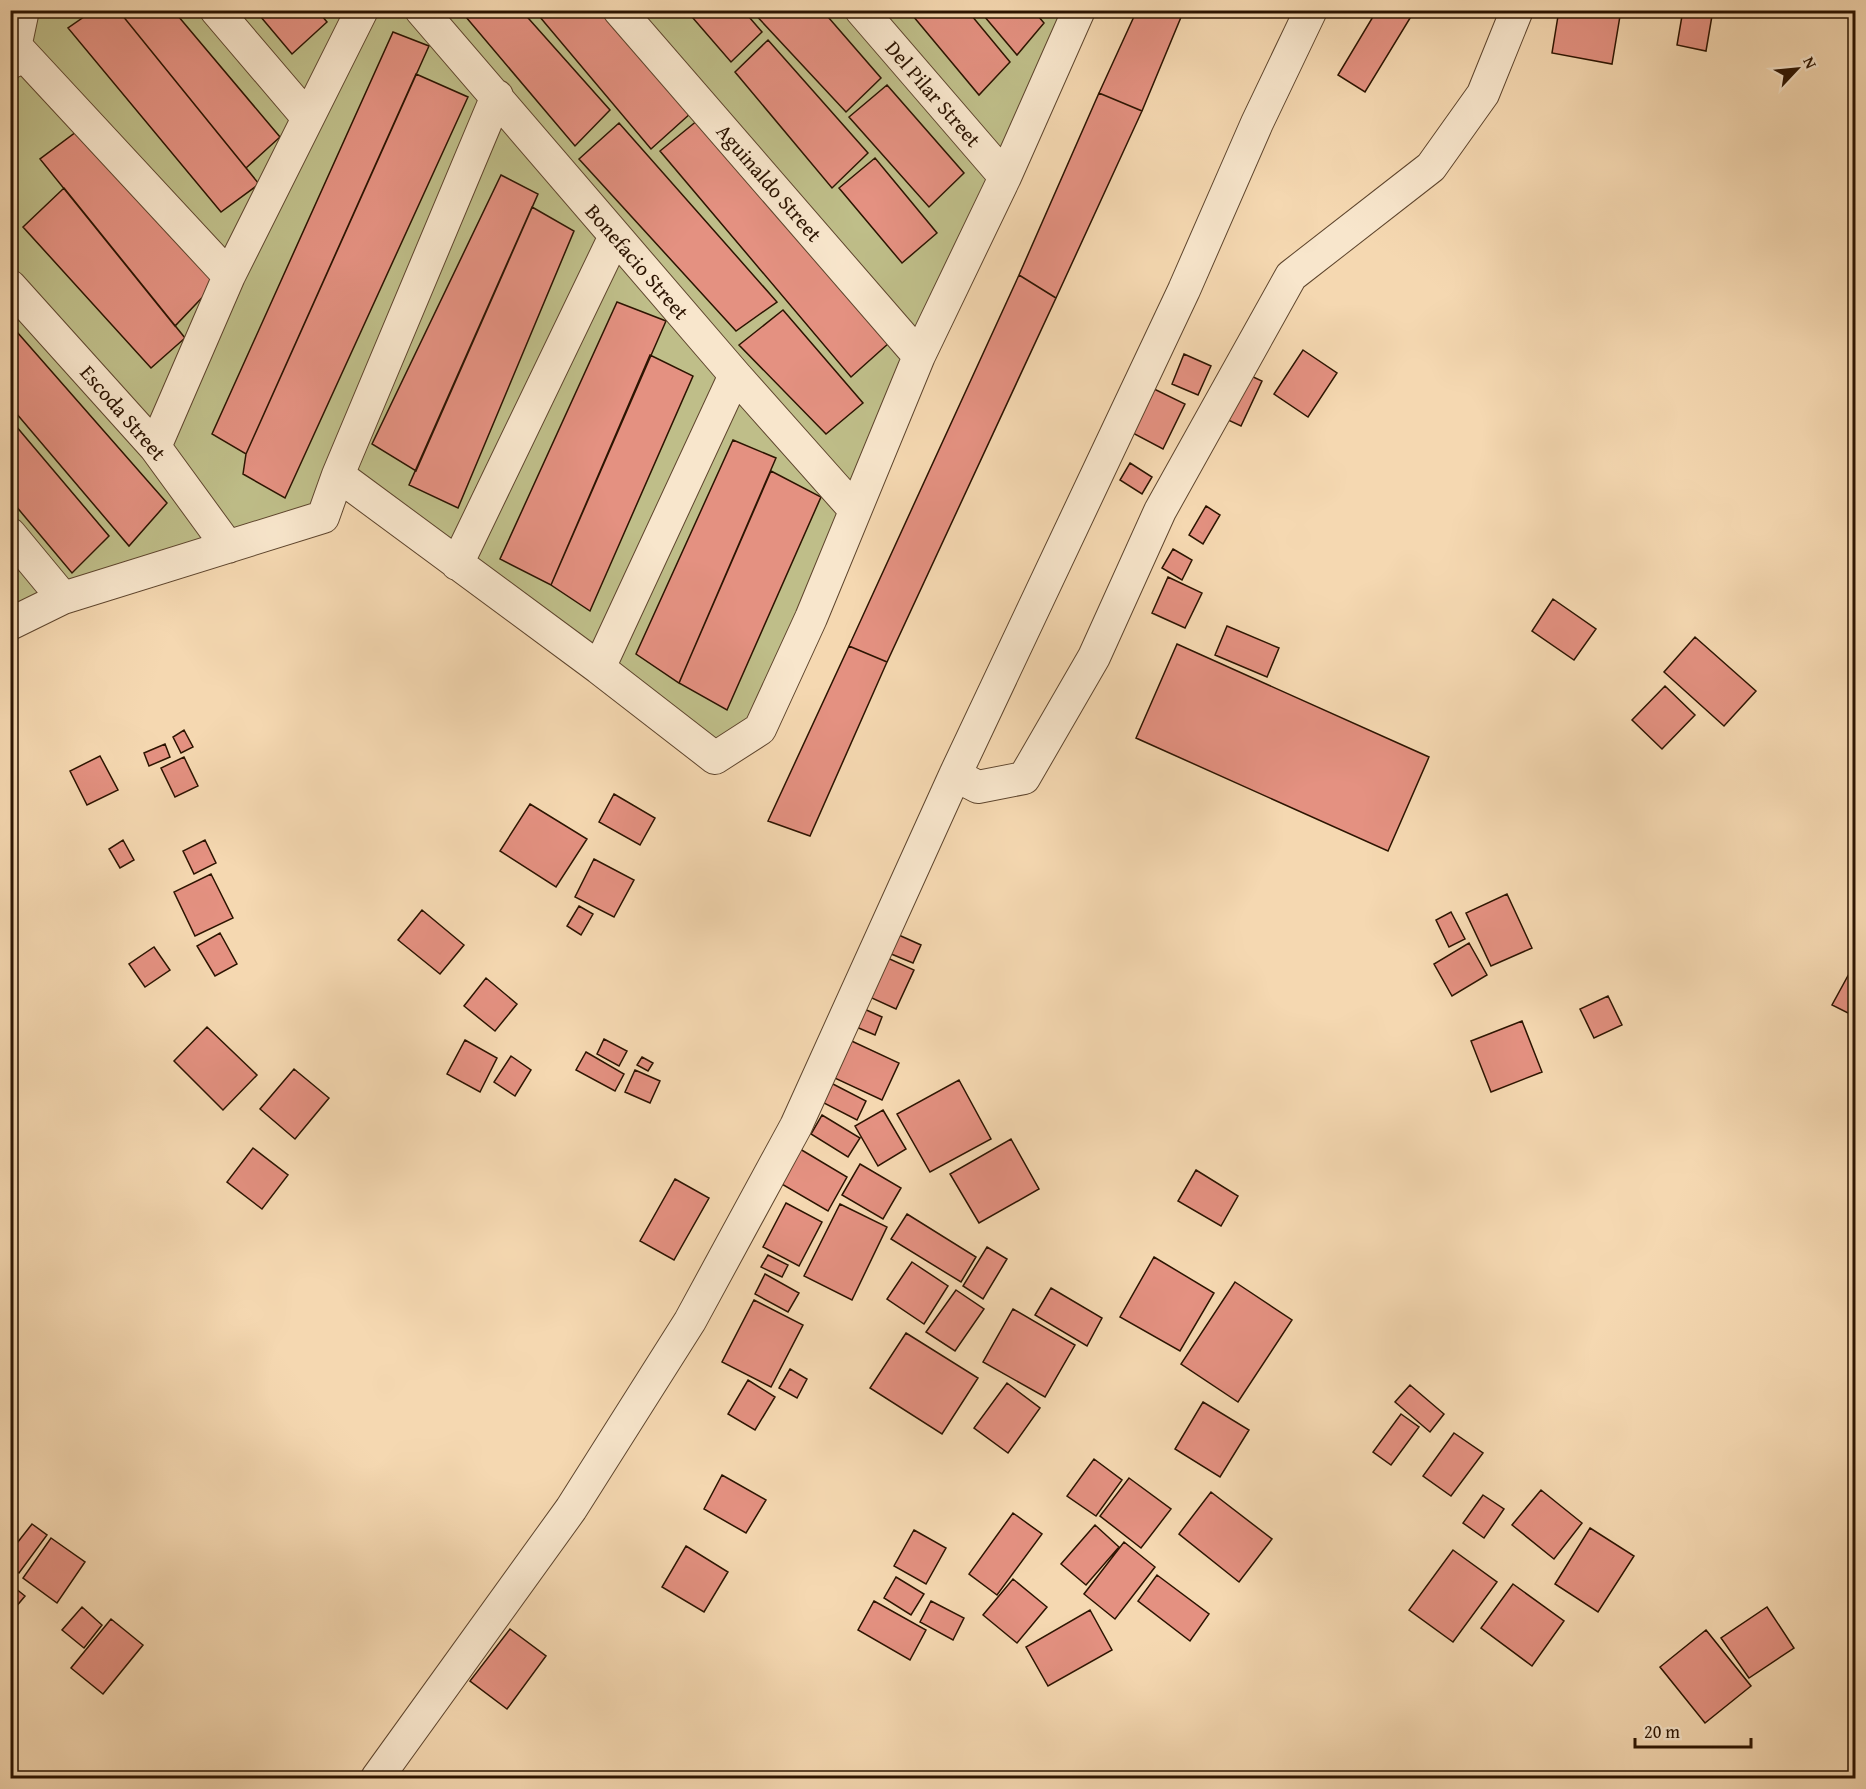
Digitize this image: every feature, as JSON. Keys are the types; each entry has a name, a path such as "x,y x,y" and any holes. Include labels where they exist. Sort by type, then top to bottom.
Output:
{"street":[{"path":"23,10 12,52 228,276"},
{"path":"216,10 308,118"},
{"path":"155,447 228,276 362,10"},
{"name":"Bonefacio Street","path":"421,10 735,375 855,510"},
{"name":"Aguinaldo Street","path":"619,10 919,356"},
{"name":"Del Pilar Street","path":"861,10 1005,177"},
{"path":"338,475 599,668 715,758 760,729 811,618 919,356 1005,177 1079,10"},
{"path":"377,1779 571,1509 690,1321 796,1126 955,775 1185,290 1257,123 1311,10"},
{"path":"955,775 978,786 1024,778 1094,657 1160,511 1291,276 1431,167 1483,94 1517,10"},
{"path":"10,624 63,598 323,517 338,475 497,96"},
{"path":"457,564 615,236"},
{"name":"Escoda Street","path":"10,286 155,447 228,546"},
{"path":"599,668 735,375"},
{"path":"10,534 63,598"}],"shaded area":[{"path":"23,11 1079,11 760,729 715,758 339,476 323,517 11,624 10,70"}],"building":[{"path":"94,10 118,10 259,184 221,212 68,28"},
{"path":"118,10 173,10 280,137 246,168"},
{"path":"255,10 317,10 327,22 292,54"},
{"path":"460,10 521,10 610,110 575,146"},
{"path":"534,10 603,10 691,113 651,149"},
{"path":"686,10 743,10 762,32 731,62"},
{"path":"751,10 822,10 881,78 846,112"},
{"path":"908,10 967,10 1010,62 979,95"},
{"path":"979,10 1033,10 1044,23 1017,55"},
{"path":"1137,10 1184,10 1142,111 1099,93"},
{"path":"1377,10 1415,10 1365,92 1338,75"},
{"path":"1559,10 1621,10 1612,64 1552,53"},
{"path":"1683,10 1713,10 1706,51 1677,45"},
{"path":"393,32 429,46 246,454 212,434"},
{"path":"768,40 868,153 832,188 735,72"},
{"path":"416,74 468,97 285,498 243,474 246,454"},
{"path":"887,85 964,173 929,207 849,117"},
{"path":"1099,93 1142,111 1056,298 1019,275"},
{"path":"698,120 889,343 851,377 660,151"},
{"path":"619,123 777,302 736,331 579,159"},
{"path":"80,129 215,284 175,326 40,159"},
{"path":"875,158 937,233 902,263 839,188"},
{"path":"501,175 538,194 416,471 372,444"},
{"path":"64,188 185,338 151,368 23,227"},
{"path":"532,207 574,231 458,508 409,485"},
{"path":"1019,275 1056,298 887,662 849,646"},
{"path":"617,302 666,321 551,585 500,559"},
{"path":"783,310 863,403 826,434 739,345"},
{"path":"10,324 167,503 129,546 10,406"},
{"path":"1303,350 1337,373 1308,417 1274,394"},
{"path":"1184,354 1211,366 1198,395 1172,384"},
{"path":"650,355 693,376 590,611 551,585"},
{"path":"1249,375 1262,381 1241,426 1228,420"},
{"path":"1148,386 1185,404 1163,449 1127,430"},
{"path":"10,419 109,536 72,573 10,499"},
{"path":"733,440 776,458 679,683 636,654"},
{"path":"1130,463 1152,477 1142,494 1120,480"},
{"path":"771,471 821,497 727,710 679,683"},
{"path":"1206,506 1220,515 1203,544 1189,535"},
{"path":"1173,549 1192,560 1182,580 1162,568"},
{"path":"1168,577 1202,593 1185,628 1152,613"},
{"path":"1553,599 1596,629 1574,660 1532,631"},
{"path":"1227,626 1279,648 1267,677 1215,655"},
{"path":"1695,637 1756,691 1724,726 1664,672"},
{"path":"1177,644 1429,757 1388,851 1136,738"},
{"path":"849,646 887,662 810,836 768,821"},
{"path":"1665,686 1695,715 1662,749 1632,720"},
{"path":"184,730 193,747 181,753 173,737"},
{"path":"165,744 170,757 149,766 144,753"},
{"path":"100,756 118,790 87,805 70,771"},
{"path":"184,757 198,786 175,797 161,768"},
{"path":"614,794 655,818 640,845 599,822"},
{"path":"530,804 587,839 556,887 500,851"},
{"path":"123,840 134,860 120,868 109,849"},
{"path":"205,840 216,863 194,874 183,851"},
{"path":"594,859 634,880 614,917 575,897"},
{"path":"211,874 233,918 195,936 174,892"},
{"path":"1507,894 1532,948 1491,966 1466,913"},
{"path":"579,906 593,914 581,935 567,926"},
{"path":"422,910 464,945 440,974 398,940"},
{"path":"1451,912 1465,939 1449,947 1436,920"},
{"path":"892,932 921,945 913,963 884,951"},
{"path":"220,933 237,964 215,976 197,946"},
{"path":"1469,943 1487,975 1452,996 1434,964"},
{"path":"154,947 170,970 145,987 129,964"},
{"path":"881,955 914,970 896,1009 863,994"},
{"path":"1856,961 1856,1017 1832,1005"},
{"path":"486,978 517,1004 495,1031 464,1006"},
{"path":"1608,996 1622,1025 1594,1038 1580,1009"},
{"path":"862,1008 882,1017 875,1035 854,1026"},
{"path":"1522,1021 1542,1072 1491,1092 1471,1041"},
{"path":"207,1027 257,1075 223,1110 174,1061"},
{"path":"843,1037 899,1063 882,1100 826,1074"},
{"path":"604,1039 627,1051 619,1066 597,1054"},
{"path":"465,1040 497,1058 480,1092 447,1074"},
{"path":"586,1052 624,1074 615,1091 576,1070"},
{"path":"511,1056 531,1070 515,1096 494,1082"},
{"path":"642,1057 653,1063 648,1071 637,1065"},
{"path":"294,1069 329,1098 295,1139 260,1109"},
{"path":"635,1070 660,1081 650,1103 625,1092"},
{"path":"959,1080 991,1139 930,1172 897,1114"},
{"path":"831,1083 866,1101 857,1120 822,1102"},
{"path":"883,1110 906,1149 878,1166 855,1126"},
{"path":"822,1115 860,1138 848,1157 811,1134"},
{"path":"1011,1139 1039,1189 979,1223 950,1174"},
{"path":"253,1148 288,1175 262,1209 227,1182"},
{"path":"800,1149 847,1177 828,1211 780,1183"},
{"path":"860,1164 901,1188 883,1219 842,1195"},
{"path":"1196,1170 1238,1196 1221,1226 1178,1201"},
{"path":"675,1179 709,1198 674,1260 640,1241"},
{"path":"786,1203 822,1222 799,1266 763,1247"},
{"path":"840,1204 887,1227 852,1300 804,1276"},
{"path":"907,1214 976,1257 961,1282 891,1239"},
{"path":"987,1247 1007,1259 983,1299 963,1286"},
{"path":"768,1255 788,1265 782,1277 761,1267"},
{"path":"1154,1257 1214,1293 1180,1351 1120,1317"},
{"path":"912,1262 948,1286 924,1324 887,1299"},
{"path":"765,1274 799,1293 788,1312 755,1294"},
{"path":"1235,1282 1292,1320 1238,1402 1181,1364"},
{"path":"1051,1288 1102,1318 1087,1346 1035,1315"},
{"path":"956,1290 984,1309 955,1351 926,1332"},
{"path":"754,1300 803,1325 771,1387 722,1362"},
{"path":"1013,1309 1075,1345 1045,1397 983,1362"},
{"path":"906,1333 978,1378 942,1434 870,1388"},
{"path":"790,1369 807,1379 797,1398 779,1388"},
{"path":"748,1380 775,1397 755,1430 728,1414"},
{"path":"1007,1383 1040,1408 1008,1453 974,1428"},
{"path":"1410,1385 1444,1414 1430,1432 1395,1402"},
{"path":"1203,1402 1249,1430 1220,1477 1175,1449"},
{"path":"1401,1414 1419,1427 1391,1465 1373,1452"},
{"path":"1454,1433 1483,1453 1451,1496 1423,1476"},
{"path":"1094,1459 1122,1480 1096,1516 1067,1496"},
{"path":"722,1475 766,1500 746,1533 704,1509"},
{"path":"1129,1478 1171,1509 1141,1548 1100,1516"},
{"path":"1541,1490 1582,1523 1554,1559 1512,1525"},
{"path":"1211,1492 1272,1539 1239,1582 1179,1534"},
{"path":"1483,1495 1504,1509 1484,1538 1463,1523"},
{"path":"1013,1513 1042,1534 997,1595 969,1574"},
{"path":"32,1524 47,1535 19,1573 10,1566 10,1552"},
{"path":"1095,1525 1119,1547 1086,1585 1061,1564"},
{"path":"1590,1528 1634,1556 1598,1612 1555,1584"},
{"path":"914,1530 946,1548 926,1584 894,1566"},
{"path":"51,1538 85,1562 57,1603 23,1578"},
{"path":"1124,1542 1155,1567 1115,1619 1084,1594"},
{"path":"686,1546 728,1572 704,1612 662,1587"},
{"path":"1453,1550 1497,1582 1453,1642 1409,1610"},
{"path":"1157,1575 1209,1614 1190,1641 1138,1601"},
{"path":"896,1577 924,1594 911,1615 884,1598"},
{"path":"1013,1579 1047,1607 1017,1643 983,1615"},
{"path":"10,1584 25,1596 10,1614"},
{"path":"1513,1584 1564,1621 1532,1666 1481,1628"},
{"path":"874,1601 926,1630 910,1660 858,1630"},
{"path":"931,1601 964,1618 953,1640 920,1622"},
{"path":"82,1607 102,1625 84,1648 62,1630"},
{"path":"1767,1607 1794,1648 1749,1678 1721,1638"},
{"path":"1090,1610 1112,1650 1048,1686 1026,1647"},
{"path":"111,1619 143,1645 103,1694 71,1668"},
{"path":"510,1629 546,1656 507,1709 470,1681"},
{"path":"1706,1630 1751,1686 1705,1723 1660,1667"}]}
